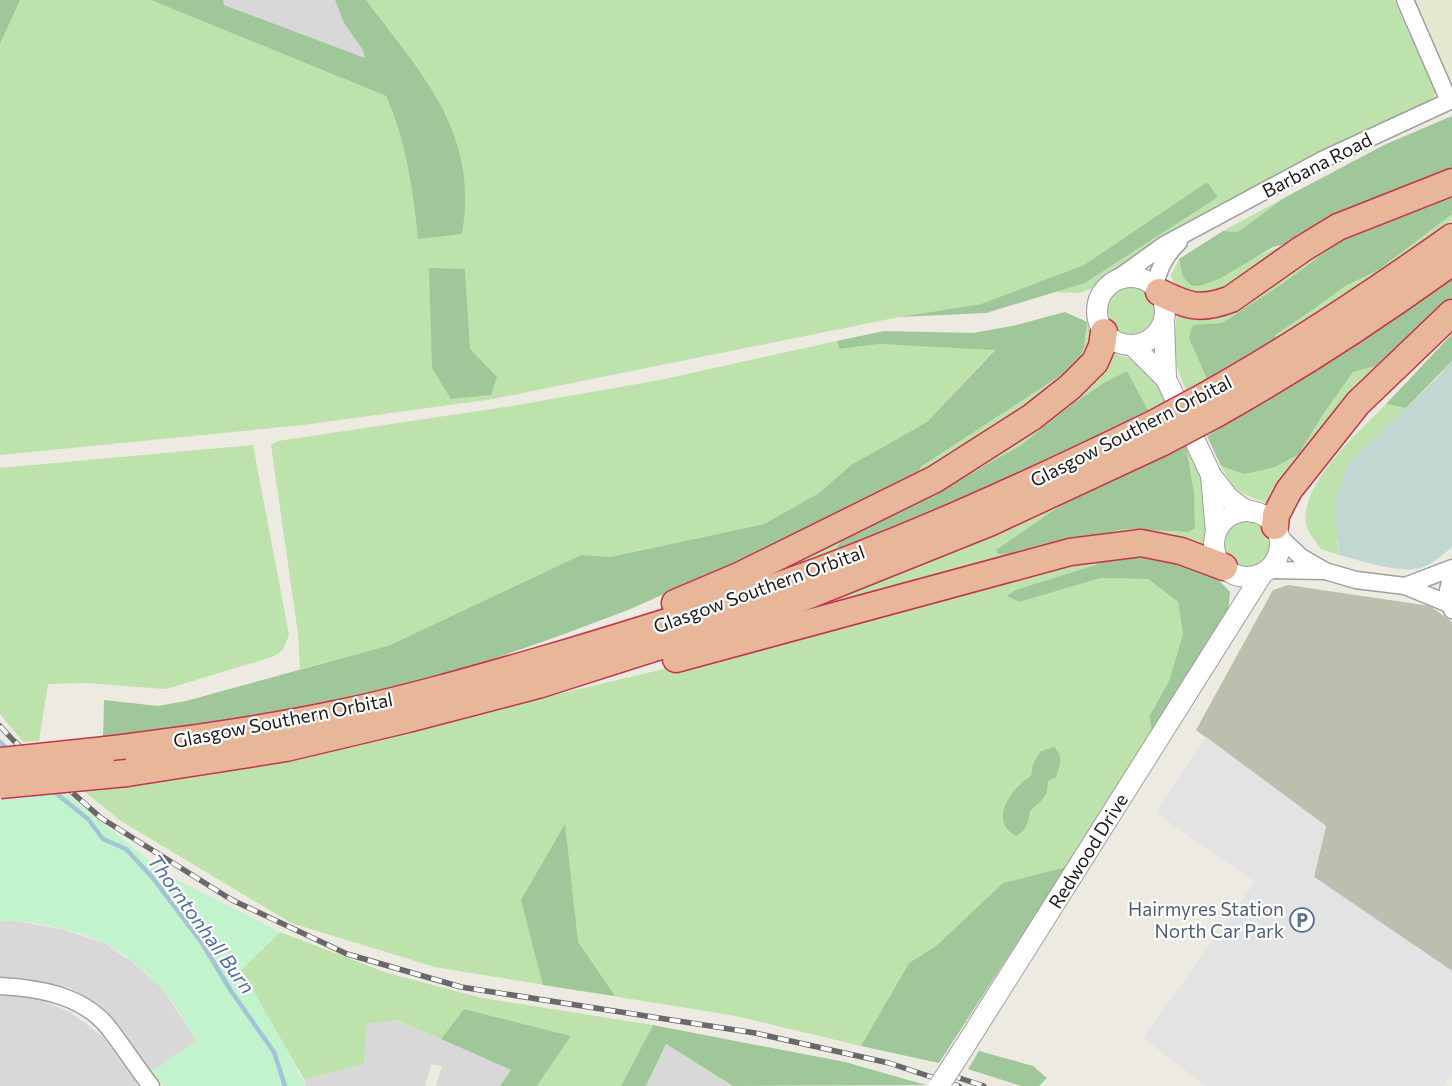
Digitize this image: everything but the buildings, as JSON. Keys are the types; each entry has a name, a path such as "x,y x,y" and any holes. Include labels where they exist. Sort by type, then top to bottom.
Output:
{"highway":[{"path":"1157,289 1195,307 1219,304 1231,299 1302,249 1338,227 1452,182"},
{"name":"Glasgow Southern Orbital","path":"1211,405 1289,348 1347,311 1452,237"},
{"name":"Glasgow Southern Orbital","path":"0,785 127,773 286,748 538,673 660,625 779,585 1158,433 1211,405 1302,365 1360,327 1452,262"},
{"path":"1277,531 1276,515 1289,490 1358,403 1452,313"},
{"path":"538,673 935,479 1032,416 1070,387 1095,362 1102,346 1104,332"},
{"path":"538,673 645,667 1070,552 1141,544 1159,545 1188,553 1228,570"},
{"name":"Glasgow Southern Orbital","path":"0,761 197,738 336,714 538,673"}],"street":[{"path":"1405,0 1451,101"},
{"name":"Barbana Road","path":"1114,282 1148,255 1322,160 1451,101"},
{"name":"Barbana Road","path":"1157,289 1157,275 1164,259 1186,235"},
{"path":"1164,320 1152,338 1132,345 1116,342 1104,332 1098,319 1099,299 1104,290 1114,282 1134,278 1144,280 1157,289 1165,309 1166,379"},
{"path":"1132,345 1166,379 1211,475 1228,497 1242,508 1263,515 1301,557 1325,571 1356,580 1405,586 1450,607"},
{"path":"1211,475 1216,533 1215,549 1228,570 1238,599 1236,615"},
{"path":"1216,533 1224,521 1233,515 1253,512"},
{"path":"1266,572 1279,554 1277,531"},
{"path":"1228,570 1252,577 1266,572 1325,571"},
{"path":"1405,586 1452,570"},
{"path":"1450,607 1447,588 1452,570"},
{"name":"Redwood Drive","path":"940,1086 1236,615 1266,572"},
{"path":"0,986 41,989 75,1002 107,1026 151,1086"}],"shaded area":[{"path":"223,0 335,0 344,23 363,50 366,59 224,5"},
{"path":"1415,0 1452,0 1452,83 1451,83"},
{"path":"1452,361 1452,547 1429,564 1412,569 1380,566 1339,555 1334,506 1347,465 1436,379"},
{"path":"1288,585 1430,606 1452,622 1452,971 1314,877 1326,826 1196,730 1273,590"},
{"name":"Hairmyres Station North Car Park","path":"1206,737 1326,826 1314,877 1452,971 1452,1072 1443,1086 1206,1086 1143,1038 1255,882 1156,813"},
{"path":"11,920 65,930 104,943 132,962 162,988 197,1041 151,1072 121,1027 99,1005 71,988 30,979 0,976 0,921"},
{"path":"0,996 36,998 70,1012 102,1036 138,1086 0,1086"},
{"path":"397,1020 511,1070 500,1086 436,1086 442,1066 431,1064 425,1086 306,1086 304,1079 364,1064 367,1024"},
{"path":"666,1044 733,1086 646,1086"}],"green space":[{"path":"0,0 20,0 0,44"},
{"path":"20,0 151,0 386,96 404,148 414,202 418,238 462,234 465,198 462,166 454,135 441,107 407,53 366,0 1394,0 1435,91 1434,98 1428,103 1375,125 1173,232 1093,288 1079,293 1055,292 1085,283 1218,197 1207,182 1084,265 981,304 899,317 493,399 303,425 0,455 0,44","holes":["465,269 470,349 432,368 433,353"]},
{"path":"151,0 223,0 224,5 365,58 363,50 344,23 335,0 366,0 426,80 442,107 454,136 462,166 465,198 462,234 418,239 414,202 404,148 386,96"},
{"path":"1452,116 1452,169 1366,202 1328,220 1291,243 1273,247 1219,279 1203,285 1192,286 1183,277 1179,259 1223,231 1238,232 1284,198 1384,145"},
{"path":"1207,182 1218,197 1085,283 986,313 899,317 981,304 1084,265"},
{"path":"1452,188 1452,220 1322,310 1186,390 1178,370 1175,353 1177,314 1314,249"},
{"path":"1452,196 1452,214 1378,270 1345,286 1275,335 1276,340 1207,379 1189,338 1192,327 1195,325 1222,323 1282,284 1338,243"},
{"path":"1284,198 1238,232 1223,231"},
{"path":"1291,243 1214,299 1187,291 1174,284 1171,275 1179,259 1179,263 1203,285 1268,251"},
{"path":"429,268 465,269 470,349 497,377 491,395 451,399 432,368"},
{"path":"1452,275 1452,304 1388,363 1353,372 1322,416 1299,454 1275,467 1244,474 1221,466 1207,436"},
{"path":"1131,286 1140,288 1148,293 1153,301 1155,310 1153,319 1148,327 1140,332 1131,334 1122,332 1114,327 1109,319 1107,310 1109,301 1114,293 1122,288"},
{"path":"1065,312 1087,322 1084,347 1078,364 922,466 916,476 780,543 628,610 467,668 391,689 202,731 103,740 104,700 158,706 186,701 390,645 581,555 610,557 764,524 819,493 851,465 927,422 995,350 879,344 839,349 837,341 884,331 973,333 1012,326"},
{"path":"1087,322 1095,339 1090,357 1022,410 916,476 922,466 1078,364 1084,347"},
{"path":"1452,334 1452,361 1406,408 1386,404"},
{"path":"837,341 839,349 879,344 995,349 927,422 851,465 819,493 764,524 609,557 581,555 390,645 300,669 298,634 271,445 278,441 512,406 660,380"},
{"path":"1111,353 1140,363 1146,368 1166,401 1148,410 1127,371 1098,388 1010,453 932,496 865,527 845,539 837,547 843,548 717,592 854,527"},
{"path":"1388,363 1273,500 1269,499 1267,503 1250,497 1239,491 1230,482 1221,466 1244,474 1299,454 1322,416 1353,372"},
{"path":"1127,371 1148,410 1068,452 843,548 836,547 848,535 922,501 1020,446 1074,403 1104,383"},
{"path":"1386,404 1406,408 1347,465 1337,543 1339,555 1321,549 1310,533 1306,523 1307,508 1312,491 1334,459"},
{"path":"253,445 289,635 283,650 272,657 166,689 85,683 48,684 39,741 23,742 0,714 0,468"},
{"path":"1186,446 1206,490 1208,521 1202,549 1160,540 731,634 905,569 1064,503 996,550 1009,555 1124,529 1189,532 1195,527 1194,492"},
{"path":"1186,446 1194,492 1195,528 1189,532 1124,529 1009,555 998,554 996,550 1064,503"},
{"path":"1249,520 1258,522 1266,527 1271,535 1273,544 1271,553 1266,561 1258,566 1249,568 1240,566 1232,561 1227,553 1225,544 1227,535 1232,527 1240,522"},
{"path":"1106,554 1095,565 1015,590 1008,596 1019,602 1101,578 1148,579 1178,602 1183,634 1169,681 1149,717 1152,731 1066,867 1003,883 936,946 909,963 861,1046 736,1016 435,967 291,923 121,821 81,789 271,762 812,634"},
{"path":"1106,554 1155,554 1215,576 1230,592 1228,613 1152,731 1149,717 1169,681 1183,634 1178,602 1148,579 1101,578 1019,602 1007,596 1015,590 1095,565"},
{"path":"1054,747 1060,758 1056,777 1048,781 1045,796 1030,811 1026,826 1016,836 1003,822 1006,804 1017,788 1031,776 1033,764 1041,751"},
{"path":"63,791 166,874 280,932 237,974 252,987 306,1086 164,1086 151,1072 197,1041 176,1006 161,987 127,957 93,938 39,924 0,921 0,795"},
{"path":"565,824 578,942 615,996 543,985 521,900"},
{"path":"1066,867 939,1063 861,1046 909,963 936,946 1003,883"},
{"path":"280,932 387,973 482,998 653,1025 621,1086 537,1086 571,1036 464,1009 441,1039 397,1020 367,1024 364,1064 304,1079 250,986 237,974"},
{"path":"464,1009 571,1036 537,1086 500,1086 511,1070 441,1039"},
{"path":"653,1025 845,1062 926,1085 733,1086 666,1044 646,1086 621,1086"},
{"path":"979,1051 1033,1066 1047,1078 1039,1086 1021,1086 968,1069"}],"waterway":[{"name":"Thorntonhall Burn","path":"0,742 10,751"},
{"name":"Thorntonhall Burn","path":"52,790 88,819 103,839 126,849 152,877 202,943 231,991 274,1052 285,1086"}],"railway":[{"path":"0,726 13,740 101,818 232,900 347,954 461,987 755,1033 889,1063 959,1086"},
{"path":"950,1075 984,1086"}],"place":[{"name":"Hairmyres Station North Car Park","path":"1302,920"}]}
